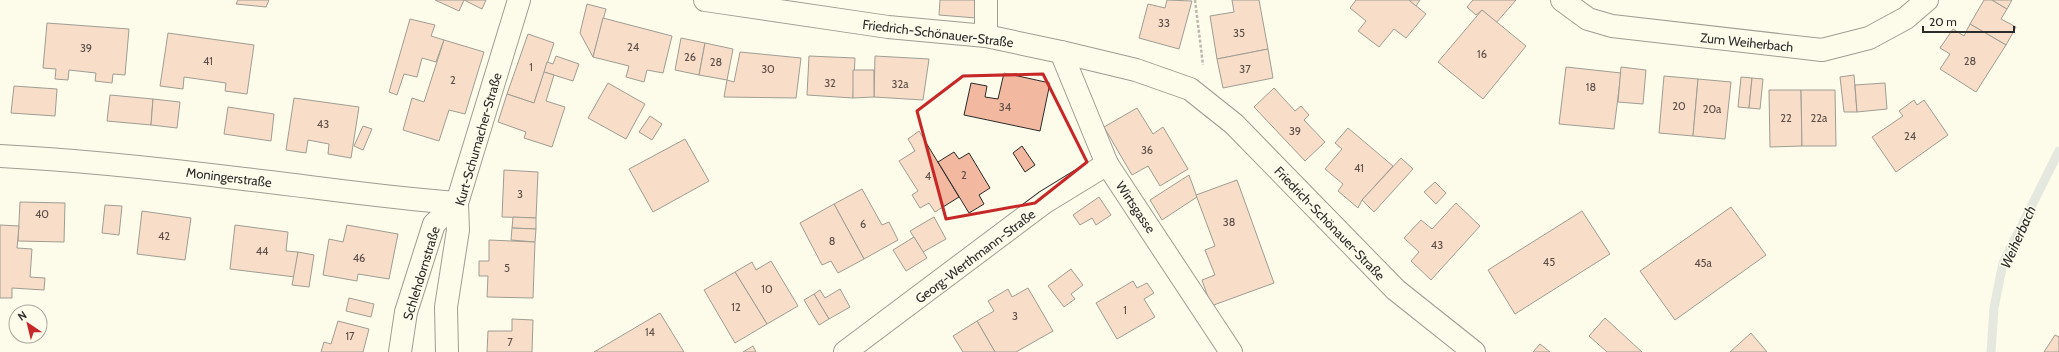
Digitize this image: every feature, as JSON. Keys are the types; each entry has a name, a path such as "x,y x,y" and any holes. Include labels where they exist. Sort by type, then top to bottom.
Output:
{"street":[{"name":"Kurt-Schumacher-Straße","path":"447,352 446,307 458,230 457,203 520,0"},
{"name":"Friedrich-Schönauer-Straße","path":"705,0 888,27 986,36 1136,70 1190,89 1234,124 1396,290 1474,352"},
{"path":"986,0 986,36"},
{"name":"Zum Weiherbach","path":"1562,0 1588,19 1612,26 1822,50 1869,38 1906,18 1927,0"},
{"name":"Wirtsgasse","path":"1061,52 1107,164 1231,352"},
{"name":"Moningerstraße","path":"0,156 62,159 245,179 392,198 457,203"},
{"name":"Georg-Werthmann-Straße","path":"845,352 1045,202 1107,164"},
{"name":"Schlehdornstraße","path":"400,352 406,312 434,224 457,203"}],"path":[{"path":"1190,89 1203,70 1195,0"}],"highlighted area":[{"path":"1043,74 1087,162 1035,203 946,219 917,111 963,76"}],"building":[{"path":"238,0 269,0 266,7 236,4"},
{"path":"435,0 464,0 459,11"},
{"path":"464,0 486,0 482,9"},
{"path":"940,0 977,0 976,18 939,15"},
{"path":"1167,0 1192,1 1179,49 1139,38 1148,4 1165,8"},
{"path":"1232,0 1259,0 1268,49 1217,59 1210,16 1234,12"},
{"path":"1356,0 1409,0 1426,14 1406,38 1394,29 1379,47 1358,31 1366,21 1350,8"},
{"path":"1409,0 1420,0 1416,6"},
{"path":"1473,0 1516,0 1496,23 1482,10 1476,15 1467,7"},
{"path":"1984,0 1992,0 2007,9 2001,19 2016,27 2006,45 1970,24"},
{"path":"1992,0 2012,0 2007,9"},
{"path":"587,4 606,9 593,57 580,33"},
{"path":"1482,10 1526,46 1483,99 1438,62"},
{"path":"603,18 672,36 663,73 647,70 644,82 626,77 629,66 593,57"},
{"path":"410,19 435,25 431,36 444,40 436,62 422,58 417,77 404,74 397,95 389,92"},
{"path":"47,23 129,29 125,75 113,74 112,83 95,81 96,73 69,70 68,80 55,79 56,69 43,68"},
{"path":"1970,24 2006,45 1976,92 1940,69 1950,54 1940,48 1953,29 1964,36"},
{"path":"168,33 254,45 247,94 225,91 226,83 184,77 183,89 160,86"},
{"path":"528,34 554,43 534,103 507,94"},
{"path":"681,38 705,43 699,75 675,70"},
{"path":"444,40 484,52 465,114 449,110 439,141 403,130 412,98 424,102"},
{"path":"705,43 733,49 727,80 699,75"},
{"path":"1268,49 1273,78 1223,88 1217,59"},
{"path":"740,52 801,58 796,98 724,97 727,80 734,82"},
{"path":"556,56 579,64 573,81 544,72 547,62 553,64"},
{"path":"809,56 855,58 853,98 807,95"},
{"path":"875,56 929,59 923,100 874,97"},
{"path":"1566,67 1621,73 1614,129 1559,124"},
{"path":"1621,67 1646,70 1643,104 1618,102"},
{"path":"853,70 874,70 874,97 853,98"},
{"path":"544,72 554,75 546,101 565,107 552,147 524,138 526,132 498,122 507,94 534,103"},
{"path":"1004,73 1050,83 1040,131 964,115 971,83 987,86 985,97 998,99"},
{"path":"1854,75 1857,112 1844,112 1840,77"},
{"path":"1664,76 1698,79 1693,136 1659,133"},
{"path":"1741,77 1752,78 1749,108 1738,107"},
{"path":"1752,78 1763,79 1760,109 1749,108"},
{"path":"1698,79 1731,82 1725,139 1693,136"},
{"path":"608,83 645,104 626,139 588,118"},
{"path":"1885,83 1887,109 1857,112 1855,85"},
{"path":"14,86 57,89 55,116 11,113"},
{"path":"1274,88 1295,111 1301,106 1309,115 1304,120 1325,142 1305,161 1254,107"},
{"path":"1769,90 1801,90 1802,146 1770,147"},
{"path":"1801,90 1835,90 1836,146 1802,146"},
{"path":"110,95 153,99 151,125 107,121"},
{"path":"294,98 359,107 351,158 328,154 329,144 308,140 306,153 286,150"},
{"path":"153,99 180,102 177,128 151,125"},
{"path":"1914,100 1917,105 1924,100 1948,135 1896,172 1872,137 1903,116 1899,111"},
{"path":"228,107 274,114 271,141 224,134"},
{"path":"1137,108 1153,134 1163,127 1188,169 1160,186 1148,166 1132,175 1104,127"},
{"path":"650,116 662,124 652,140 639,132"},
{"path":"363,126 372,129 363,150 354,146"},
{"path":"1348,128 1393,166 1362,200 1358,208 1338,191 1343,184 1325,169 1342,149 1335,143"},
{"path":"919,131 959,197 935,212 929,203 920,208 912,195 918,191 899,161 915,151 908,139"},
{"path":"685,139 709,181 653,212 629,169"},
{"path":"1022,146 1035,165 1025,172 1013,153"},
{"path":"954,152 959,159 969,153 990,188 979,195 984,204 969,213 938,162"},
{"path":"1401,158 1413,169 1374,212 1362,200"},
{"path":"504,170 538,172 536,218 502,217"},
{"path":"1189,175 1197,197 1162,220 1150,200"},
{"path":"1237,180 1274,283 1211,306 1202,280 1215,275 1205,250 1215,246 1196,195"},
{"path":"1435,182 1446,193 1436,204 1424,192"},
{"path":"862,189 882,225 889,222 898,240 864,259 834,204"},
{"path":"1099,197 1111,215 1096,225 1092,218 1080,225 1073,215"},
{"path":"20,202 65,203 64,242 18,241"},
{"path":"1456,203 1480,226 1431,280 1411,261 1419,252 1404,238 1421,220 1432,229"},
{"path":"834,204 864,259 838,273 831,261 822,265 800,223"},
{"path":"105,205 122,206 119,235 102,233"},
{"path":"1731,207 1766,255 1675,320 1640,271"},
{"path":"142,211 191,218 185,260 137,254"},
{"path":"1582,211 1610,254 1515,314 1488,270"},
{"path":"513,217 536,218 536,229 512,228"},
{"path":"934,217 946,239 923,252 910,231"},
{"path":"0,225 19,226 17,248 32,249 30,277 45,278 44,290 12,288 12,298 0,298"},
{"path":"235,225 288,232 286,251 298,252 295,277 230,269"},
{"path":"347,225 398,234 389,279 358,274 357,281 323,275 329,239 343,242"},
{"path":"512,228 536,229 535,242 511,240"},
{"path":"914,237 927,258 906,271 893,250"},
{"path":"489,240 535,242 533,298 487,297 488,276 479,276 479,261 489,261"},
{"path":"298,252 314,255 309,287 292,285"},
{"path":"771,261 798,306 767,324 735,272 752,262 756,270"},
{"path":"1071,269 1083,285 1071,294 1075,299 1064,307 1048,286"},
{"path":"735,272 767,324 735,343 704,290"},
{"path":"1133,281 1137,288 1147,283 1154,293 1144,299 1155,317 1117,339 1096,303"},
{"path":"1028,288 1053,331 1016,352 995,352 977,321 994,311 988,301 1008,289 1012,297"},
{"path":"840,289 850,307 829,319 814,294 820,290 825,298"},
{"path":"814,294 829,319 819,325 804,300"},
{"path":"349,298 374,304 371,317 346,311"},
{"path":"660,313 684,352 594,352"},
{"path":"1605,318 1642,352 1607,352 1589,336"},
{"path":"512,319 533,320 532,352 487,352 488,331 512,331"},
{"path":"338,321 369,329 363,352 321,352 324,342 331,344"},
{"path":"977,321 995,352 963,352 953,336"},
{"path":"1751,333 1767,352 1730,352"},
{"path":"2055,335 2059,337 2059,352 2044,352"},
{"path":"1540,344 1550,352 1533,352"},
{"path":"753,346 756,352 743,352"}],"waterway":[{"name":"Weiherbach","path":"1991,352 1994,308 2003,263 2059,151"}]}
